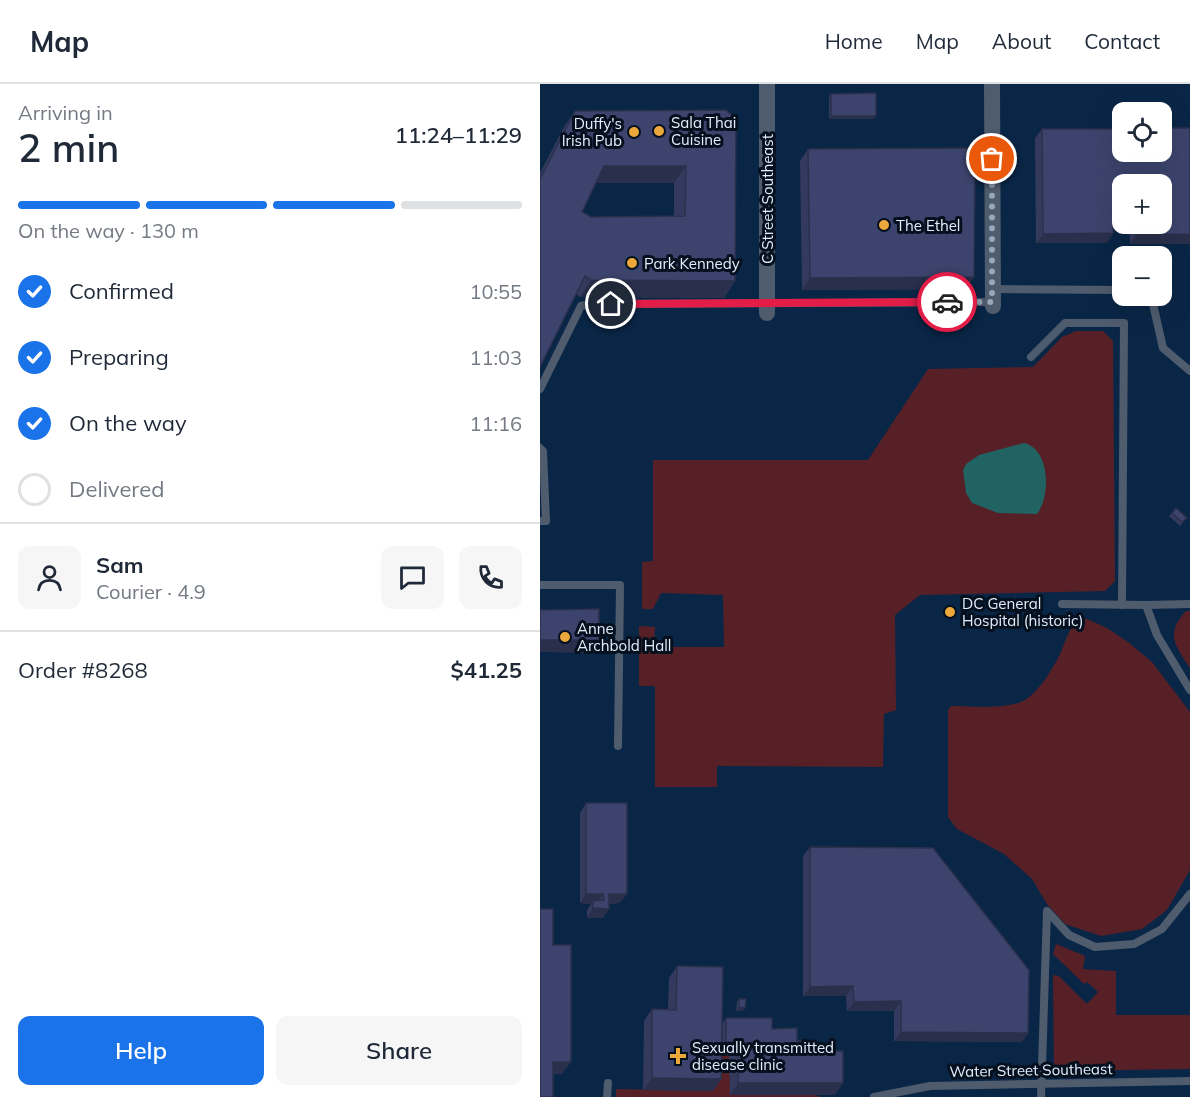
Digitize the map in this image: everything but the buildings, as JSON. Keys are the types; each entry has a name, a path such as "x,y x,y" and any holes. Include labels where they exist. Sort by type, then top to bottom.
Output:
{"street":[{"name":"C Street Southeast","path":"767,84 767,308"},
{"path":"992,84 992,299"}],"lane":[{"path":"540,389 581,306 767,308 992,299 1112,291"},
{"path":"1154,306 1163,348 1190,370"},
{"path":"1032,357 1065,322 1124,322 1122,605"},
{"path":"540,448 543,451 546,521 540,521"},
{"path":"540,585 620,585 618,746"},
{"path":"1062,604 1190,604"},
{"path":"1146,605 1157,635 1190,690"},
{"path":"1041,1097 1047,911 1069,935 1095,947 1134,944 1162,929 1190,894"},
{"name":"Water Street Southeast","path":"874,1097 930,1086 1190,1081"},
{"path":"608,1083 608,1097"}],"shaded area":[{"path":"1076,331 1103,331 1113,341 1115,581 1105,591 920,595 895,615 896,710 884,714 883,767 717,766 717,787 655,787 655,686 639,686 639,626 655,627 654,647 724,647 723,595 661,593 653,609 642,609 642,562 653,561 653,460 868,460 928,369 1033,367 1062,337"},
{"path":"1024,443 1033,447 1039,454 1046,474 1045,496 1037,514 998,513 972,503 966,493 963,470 966,464 979,455"},
{"path":"1186,611 1190,611 1190,668 1174,640 1176,626"},
{"path":"1078,619 1087,619 1107,628 1128,642 1152,662 1190,712 1190,870 1167,910 1142,929 1101,936 1065,924 1047,904 1032,879 1004,854 957,829 948,817 948,710 951,706 999,706 1025,700 1047,676"},
{"path":"1056,944 1085,956 1083,969 1116,971 1116,1015 1190,1015 1190,1069 1054,1071 1053,975 1059,976 1087,1004 1098,992 1087,982 1084,984 1053,954"},
{"path":"718,1054 729,1054 820,1097 616,1097 616,1089 713,1091"}],"way so far":[{"path":"947,302 992,302 992,159"}],"place":[{"name":"Sala Thai Cuisine","path":"659,131"},
{"name":"Duffy's Irish Pub","path":"634,132"},
{"name":"The Ethel","path":"884,225"},
{"name":"Park Kennedy","path":"632,263"},
{"name":"DC General Hospital (historic)","path":"950,612"},
{"name":"Anne Archbold Hall","path":"565,637"},
{"name":"Sexually transmitted disease clinic","path":"678,1056"}],"route":[{"path":"611,304 947,302"}]}
